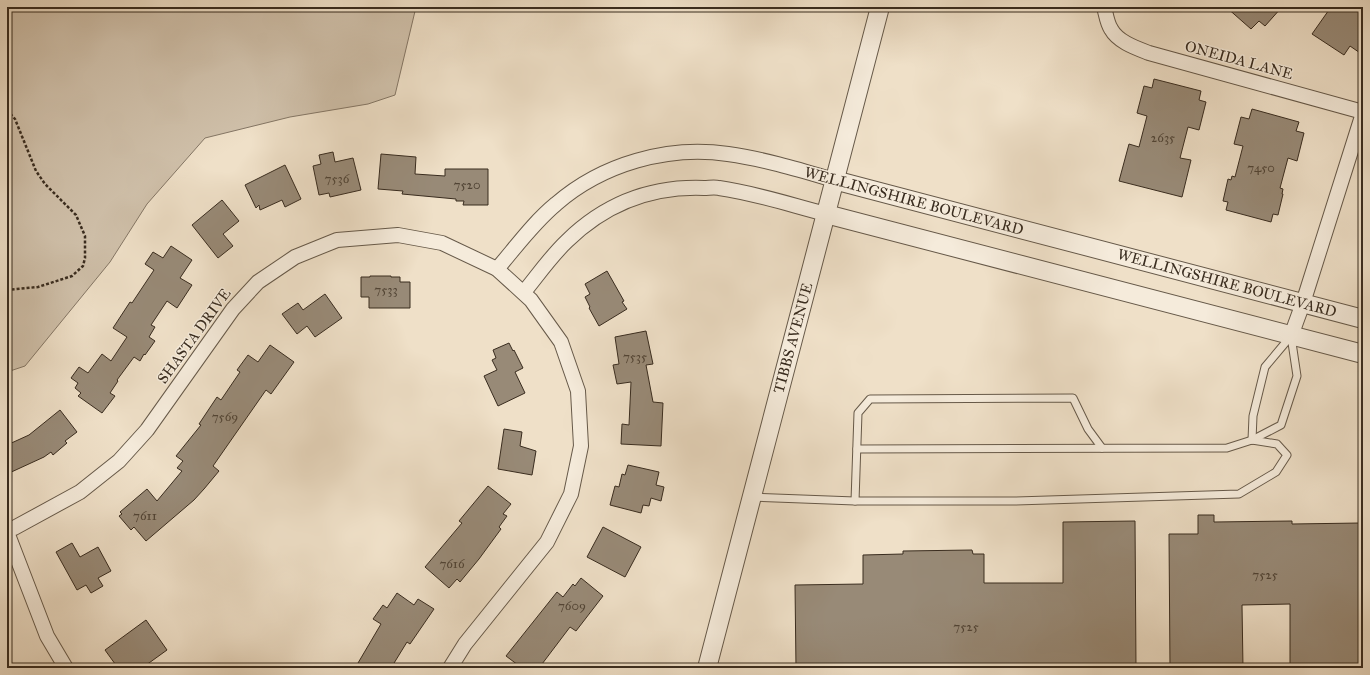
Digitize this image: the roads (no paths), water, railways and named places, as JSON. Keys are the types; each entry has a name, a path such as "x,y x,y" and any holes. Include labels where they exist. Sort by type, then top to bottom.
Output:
{"street":[{"name":"TIBBS AVENUE","path":"706,668 880,7"},
{"name":"ONEIDA LANE","path":"1104,7 1111,30 1121,40 1135,48 1363,112"},
{"path":"1291,336 1363,112"},
{"name":"WELLINGSHIRE BOULEVARD","path":"497,269 536,222 561,200 592,179 631,162 652,156 692,152 730,154 1363,319"},
{"path":"524,292 561,247 584,225 616,206 634,198 678,188 717,188 732,190 826,214 1363,354"},
{"name":"SHASTA DRIVE","path":"7,531 80,492 119,461 147,430 232,309 258,282 295,257 337,240 398,234 442,243 497,269 531,300 560,342 578,391 581,446 571,494 547,542 465,644 450,668"},
{"path":"7,531 47,636 66,668"}],"lane":[{"path":"1252,440 1253,416 1265,367 1291,336"},
{"path":"857,448 1227,448 1252,440 1281,425 1297,376 1291,336"},
{"path":"854,501 858,413 870,399 1073,398 1088,430 1102,448"},
{"path":"751,497 854,501 1015,500 1238,494 1276,472 1287,455 1277,444 1252,440"}]}
